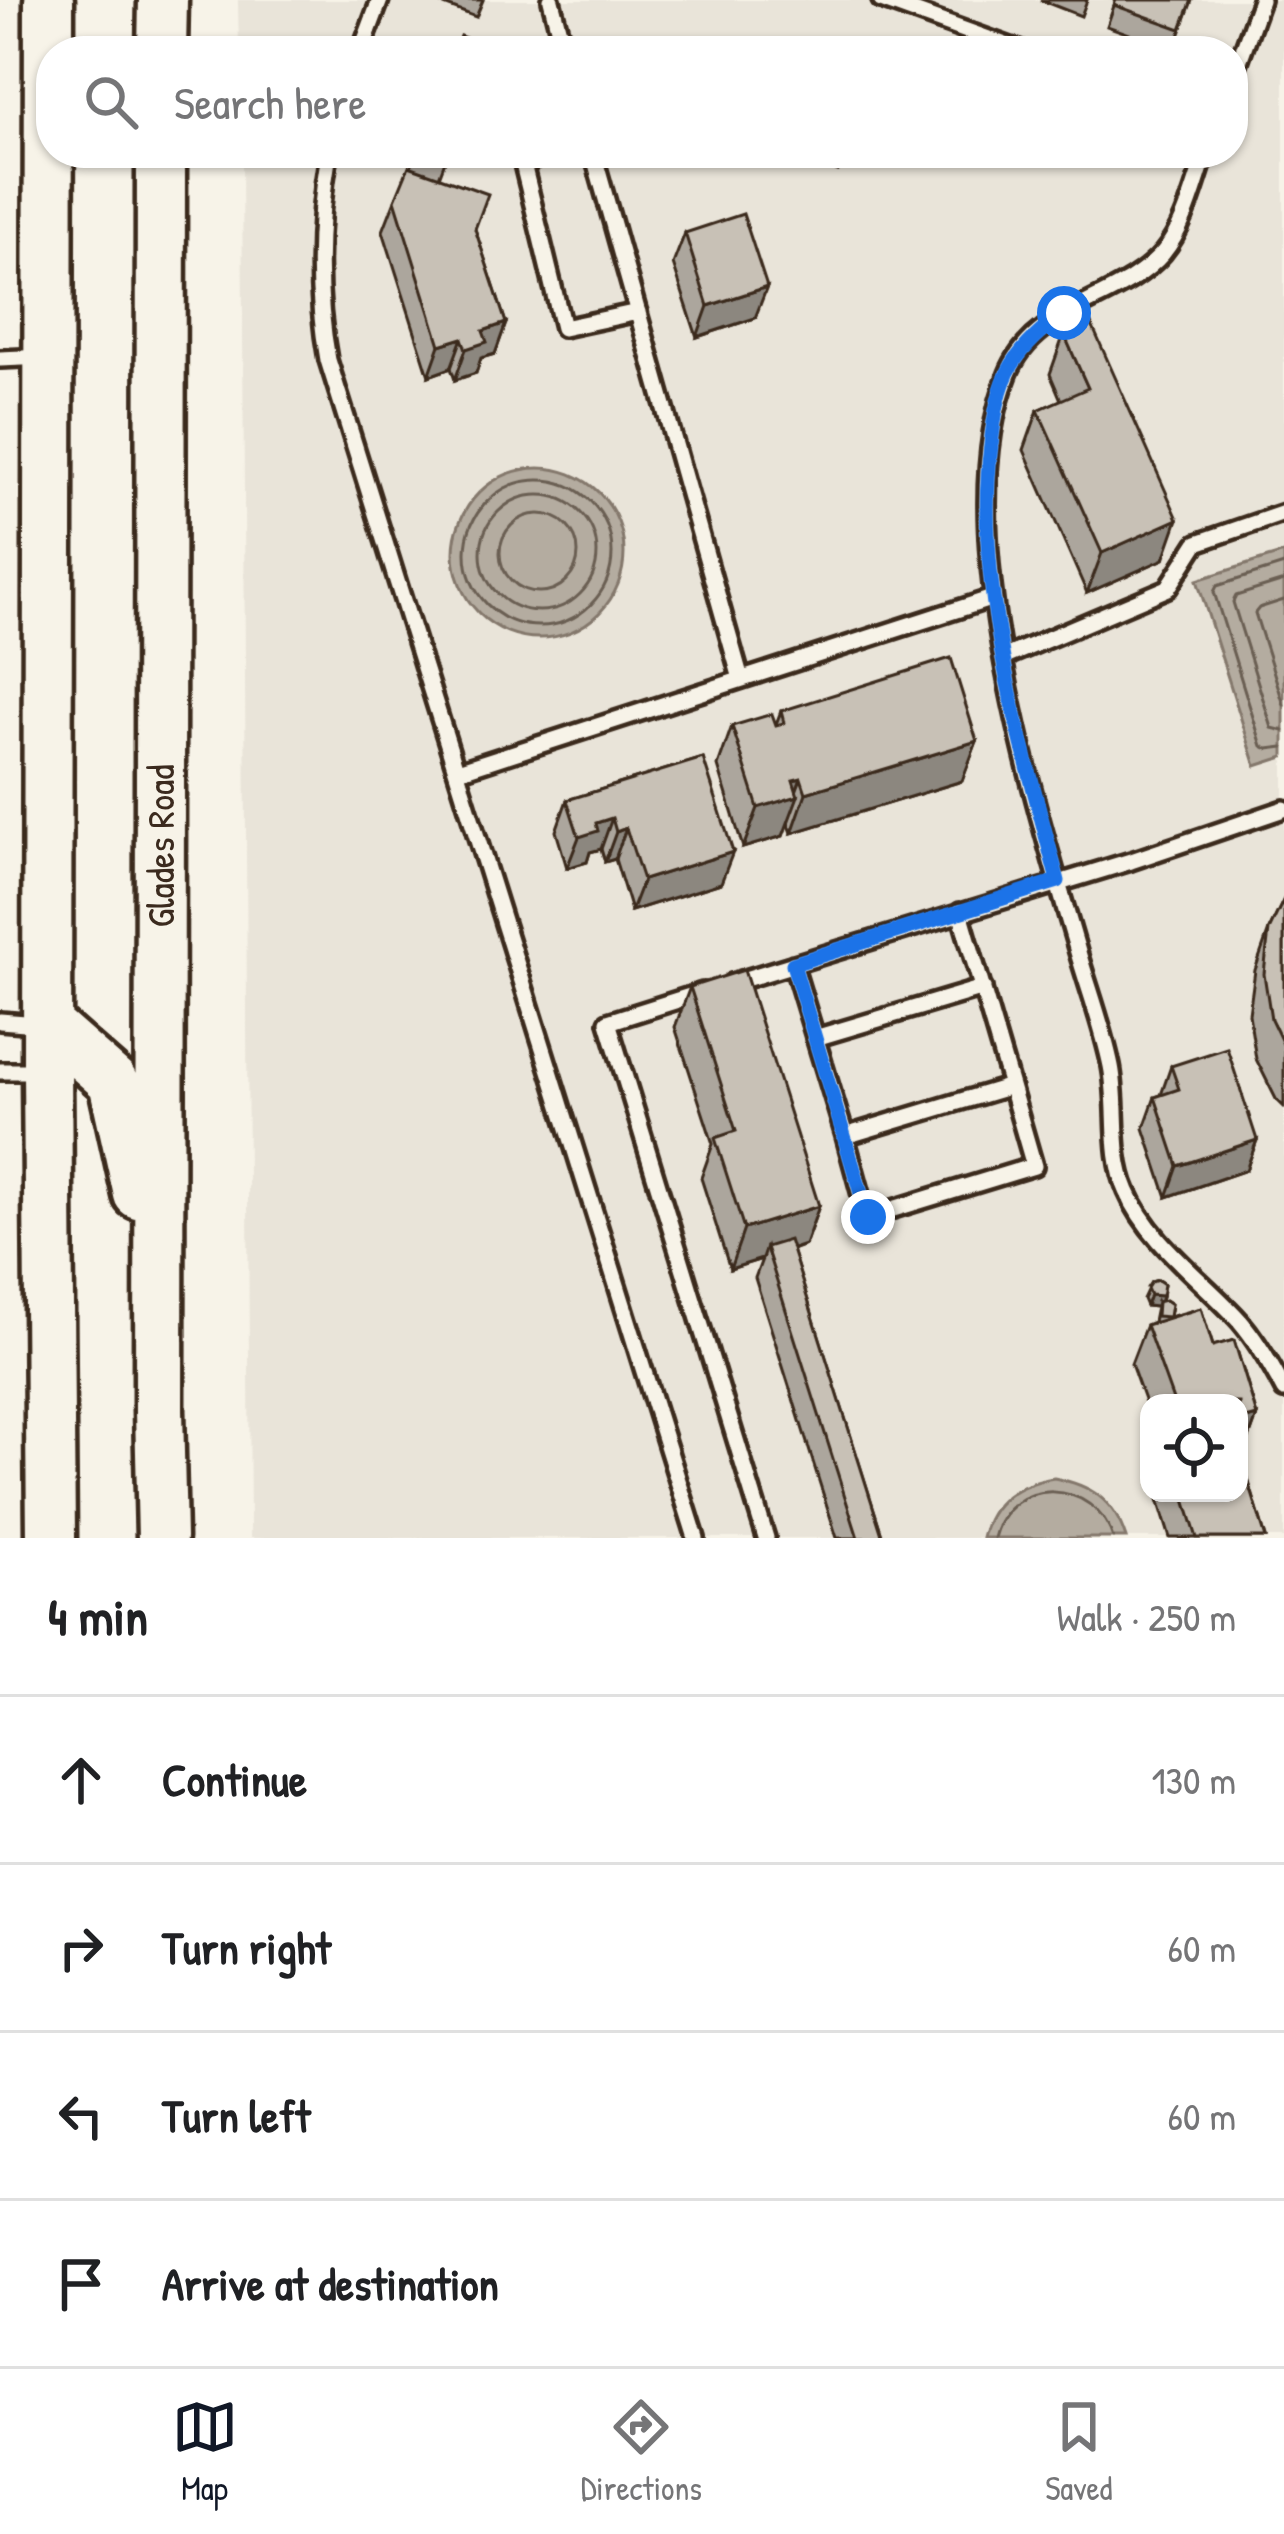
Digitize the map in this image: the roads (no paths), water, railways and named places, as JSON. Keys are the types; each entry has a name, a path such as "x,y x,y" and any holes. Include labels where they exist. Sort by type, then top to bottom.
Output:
{"main road":[{"path":"46,36 49,0"},
{"path":"162,36 163,0"},
{"path":"37,168 24,358 23,1047 51,1538"},
{"name":"Glades Road","path":"161,168 162,1538"},
{"path":"23,1047 113,1082 159,1305"}],"lane":[{"path":"367,36 380,0"},
{"path":"551,0 560,36"},
{"path":"881,0 981,36"},
{"path":"1248,36 1261,0"},
{"path":"327,168 318,287 328,360 696,1538"},
{"path":"524,168 563,328 638,312"},
{"path":"597,168 742,679"},
{"path":"1201,168 1182,221 1164,251 1143,272 1064,313 1033,338 1010,369 994,417 985,494 993,598 1058,881 1111,1066 1125,1188 1142,1219 1242,1323 1266,1354 1284,1390"},
{"path":"1005,657 1168,588 1198,543 1284,512"},
{"path":"458,771 993,598"},
{"path":"766,1538 608,1022 1284,808"},
{"path":"793,964 868,1217 1034,1166 960,912"},
{"path":"815,1038 983,988"},
{"path":"845,1136 1011,1086"}],"water":[{"path":"539,468 571,475 599,493 617,521 624,553 617,585 599,613 571,631 539,638 507,631 479,613 461,585 454,553 461,521 479,493 507,475"},
{"path":"1284,553 1284,757 1256,766 1197,580"},
{"path":"1054,1478 1099,1496 1115,1514 1126,1538 982,1538 992,1513 1008,1496"}]}
